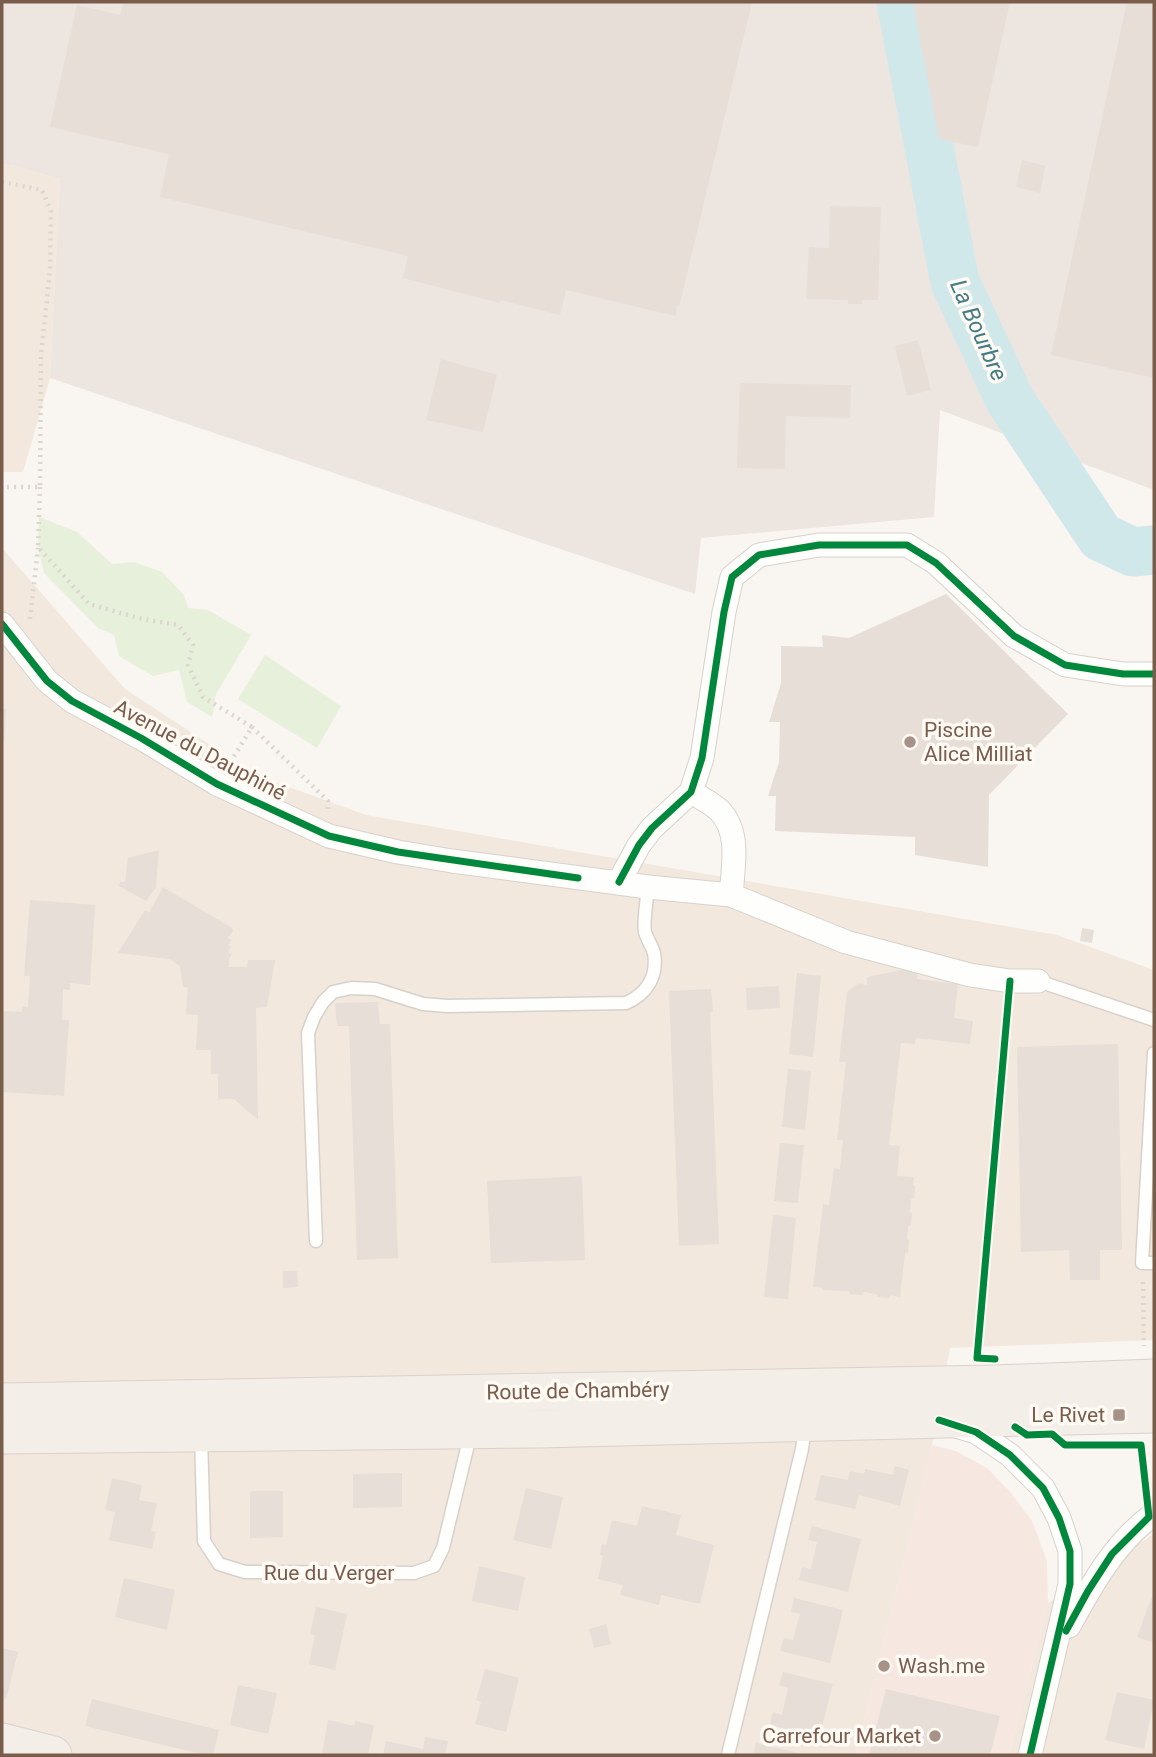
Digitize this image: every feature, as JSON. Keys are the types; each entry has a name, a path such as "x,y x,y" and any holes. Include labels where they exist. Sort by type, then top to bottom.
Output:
{"main road":[{"name":"Route de Chambéry","path":"2,1402 980,1384 1150,1366"},
{"name":"Route de Chambéry","path":"2,1434 471,1429 1154,1414"},
{"path":"2,1742 53,1755"}],"street":[{"path":"620,882 639,845 652,828 691,792 702,758 724,612 732,577 759,555 819,545 907,545 936,564 1013,636 1065,665 1123,674 1154,674"},
{"name":"Avenue du Dauphiné","path":"2,624 47,681 72,701 141,738 216,784 329,836 452,861 731,895 846,942 970,975 1010,981 1038,981"},
{"path":"691,792 719,810 731,829 735,850 731,895"},
{"path":"939,1420 976,1432 1010,1455 1043,1488 1059,1518 1070,1551 1070,1584 1030,1755"},
{"path":"1056,1650 1112,1554 1154,1514"}],"lane":[{"path":"316,1241 308,1033 323,1002 333,992 351,988 375,989 423,1004 447,1006 626,1003 639,997 648,987 653,972 654,953 645,931 648,887"},
{"path":"1038,981 1154,1020"},
{"path":"1148,1263 1154,1053"},
{"path":"728,1755 802,1449 805,1423"},
{"name":"Rue du Verger","path":"201,1432 204,1541 219,1564 245,1572 414,1573 434,1566 443,1548 471,1429"}],"path":[{"path":"2,182 42,190 51,212 50,271 41,355 38,547 26,654"},
{"path":"2,487 40,487"},
{"path":"38,547 89,604 142,619 178,625 193,645 188,665 203,697 252,727 328,801 329,836"},
{"path":"216,784 252,727"},
{"path":"1148,1263 1150,1366"}],"shaded area":[{"path":"2,2 1154,2 1154,490 940,410 934,517 701,538 695,594 50,378 60,179 2,164"},
{"path":"2,164 60,179 50,378 23,472 2,472"},
{"path":"2,548 125,689 256,775 366,815 1057,935 1154,970 1154,1340 950,1348 932,1445 856,1755 2,1755"},
{"path":"932,1445 956,1451 987,1468 1011,1493 1032,1521 1047,1561 1048,1603 1009,1755 856,1755"},
{"path":"1154,1534 1154,1755 1009,1755 1048,1603"}],"green space":[{"path":"39,517 77,532 112,564 134,562 162,572 184,595 188,608 208,610 251,635 216,694 212,717 187,702 179,670 153,676 119,656 114,635 98,628 44,573 38,547"},
{"path":"265,655 341,706 317,748 238,699"}],"building":[{"path":"124,2 752,2 676,316 566,290 560,315 500,300 500,303 403,278 408,256 160,197 169,154 50,127 77,5 120,15"},
{"path":"913,2 1010,2 978,147 939,139"},
{"path":"1127,2 1154,2 1153,378 1051,355"},
{"path":"1022,160 1045,166 1040,193 1016,187"},
{"path":"830,206 881,207 878,300 862,300 862,304 848,304 848,300 806,299 809,247 829,248"},
{"path":"918,340 931,390 907,396 895,346"},
{"path":"441,359 497,375 483,432 426,420"},
{"path":"740,383 851,385 850,418 786,416 785,469 737,468"},
{"name":"Piscine Alice Milliat","path":"946,594 1068,714 989,795 988,867 915,855 915,837 775,831 776,796 768,796 779,762 780,722 769,722 781,683 781,646 823,647 822,635 849,638"},
{"path":"2,709 6,709 4,741 2,741"},
{"path":"159,850 156,887 146,901 119,886 120,882 125,882 128,858"},
{"path":"163,887 232,928 228,938 232,940 228,945 231,947 228,952 232,955 229,967 247,967 248,960 275,960 267,1007 256,1008 258,1120 234,1099 218,1099 218,1074 211,1074 211,1050 196,1050 198,1015 186,1014 188,987 183,987 180,966 169,959 118,953 145,910 149,913"},
{"path":"30,900 95,905 90,985 70,983 70,990 63,989 62,1020 69,1020 64,1096 2,1092 3,1011 22,1012 22,1006 28,1007 30,976 24,976"},
{"path":"1082,928 1094,930 1092,943 1080,941"},
{"path":"902,970 918,971 917,979 958,984 954,1018 973,1021 970,1044 916,1038 915,1044 901,1043 889,1145 900,1146 897,1176 914,1177 915,1186 914,1198 911,1199 908,1252 905,1253 900,1297 823,1290 813,1287 823,1204 829,1205 834,1168 840,1169 843,1140 837,1140 846,1062 839,1062 847,992 859,983 867,985 867,978 871,976"},
{"path":"797,973 821,976 813,1057 789,1054"},
{"path":"779,986 780,1008 747,1010 746,988"},
{"path":"711,989 719,1244 679,1246 669,991"},
{"path":"378,1002 380,1024 390,1024 398,1258 357,1260 349,1026 337,1026 335,1003"},
{"path":"1118,1044 1122,1250 1100,1250 1100,1280 1070,1280 1069,1250 1021,1252 1017,1047"},
{"path":"788,1069 811,1071 805,1130 782,1127"},
{"path":"780,1143 804,1145 798,1203 774,1201"},
{"path":"582,1176 585,1260 491,1263 487,1181"},
{"path":"773,1215 796,1218 788,1299 764,1297"},
{"path":"283,1271 297,1271 298,1287 283,1288"},
{"path":"895,1466 909,1470 900,1506 859,1495 855,1509 815,1500 821,1475 848,1480 850,1471 864,1474 865,1469 893,1475"},
{"path":"402,1473 402,1507 353,1508 353,1474"},
{"path":"112,1478 142,1485 139,1500 157,1503 151,1531 156,1532 152,1549 109,1540 115,1512 105,1510"},
{"path":"526,1488 563,1497 551,1549 513,1540"},
{"path":"250,1491 283,1491 283,1537 250,1538"},
{"path":"642,1506 681,1515 676,1535 714,1545 700,1604 661,1595 659,1605 620,1595 623,1585 598,1579 603,1556 600,1555 602,1544 606,1545 612,1520 637,1526"},
{"path":"812,1526 861,1539 848,1592 799,1580 802,1567 811,1569 817,1542 808,1540"},
{"path":"479,1566 525,1577 518,1611 472,1601"},
{"path":"124,1578 175,1590 167,1630 115,1617"},
{"path":"1154,1591 1154,1643 1137,1637"},
{"path":"794,1598 843,1610 830,1663 780,1651 784,1638 793,1640 800,1614 791,1612"},
{"path":"316,1607 347,1614 335,1670 309,1664 315,1635 310,1634"},
{"path":"606,1624 611,1644 594,1648 589,1629"},
{"path":"2,1648 18,1652 6,1699 2,1698"},
{"path":"485,1669 519,1678 506,1732 475,1724 481,1702 476,1700"},
{"path":"783,1672 833,1684 819,1738 770,1725 773,1712 782,1715 788,1688 779,1685"},
{"path":"238,1685 277,1693 268,1734 230,1725"},
{"name":"Carrefour Market","path":"886,1689 1000,1716 990,1755 869,1755"},
{"path":"1117,1692 1154,1700 1144,1749 1105,1740"},
{"path":"92,1699 219,1730 213,1755 85,1726"},
{"path":"328,1720 354,1726 355,1721 374,1725 368,1755 322,1755"},
{"path":"425,1737 448,1741 445,1755 383,1755 386,1741 423,1749"},
{"path":"756,1743 802,1754 802,1755 753,1755"}],"waterway":[{"name":"La Bourbre","path":"901,2 955,282 1010,400 1101,537 1133,552 1154,550"}],"cycle path":[{"path":"619,882 639,845 652,828 691,792 702,758 724,612 732,577 759,555 819,545 907,545 936,563 1014,636 1065,665 1123,674 1154,674"},
{"path":"2,624 47,681 72,701 141,738 217,784 329,836 398,852 578,878"},
{"path":"995,1359 977,1358 1010,981"},
{"path":"939,1420 976,1432 1010,1455 1043,1488 1059,1518 1070,1551 1070,1584 1030,1755"},
{"path":"1015,1427 1027,1435 1052,1434 1065,1445 1141,1445 1149,1517 1112,1554 1066,1631"}],"place":[{"name":"Piscine Alice Milliat","path":"910,742"},
{"name":"Le Rivet","path":"1119,1415"},
{"name":"Wash.me","path":"884,1666"},
{"name":"Carrefour Market","path":"935,1736"}]}
